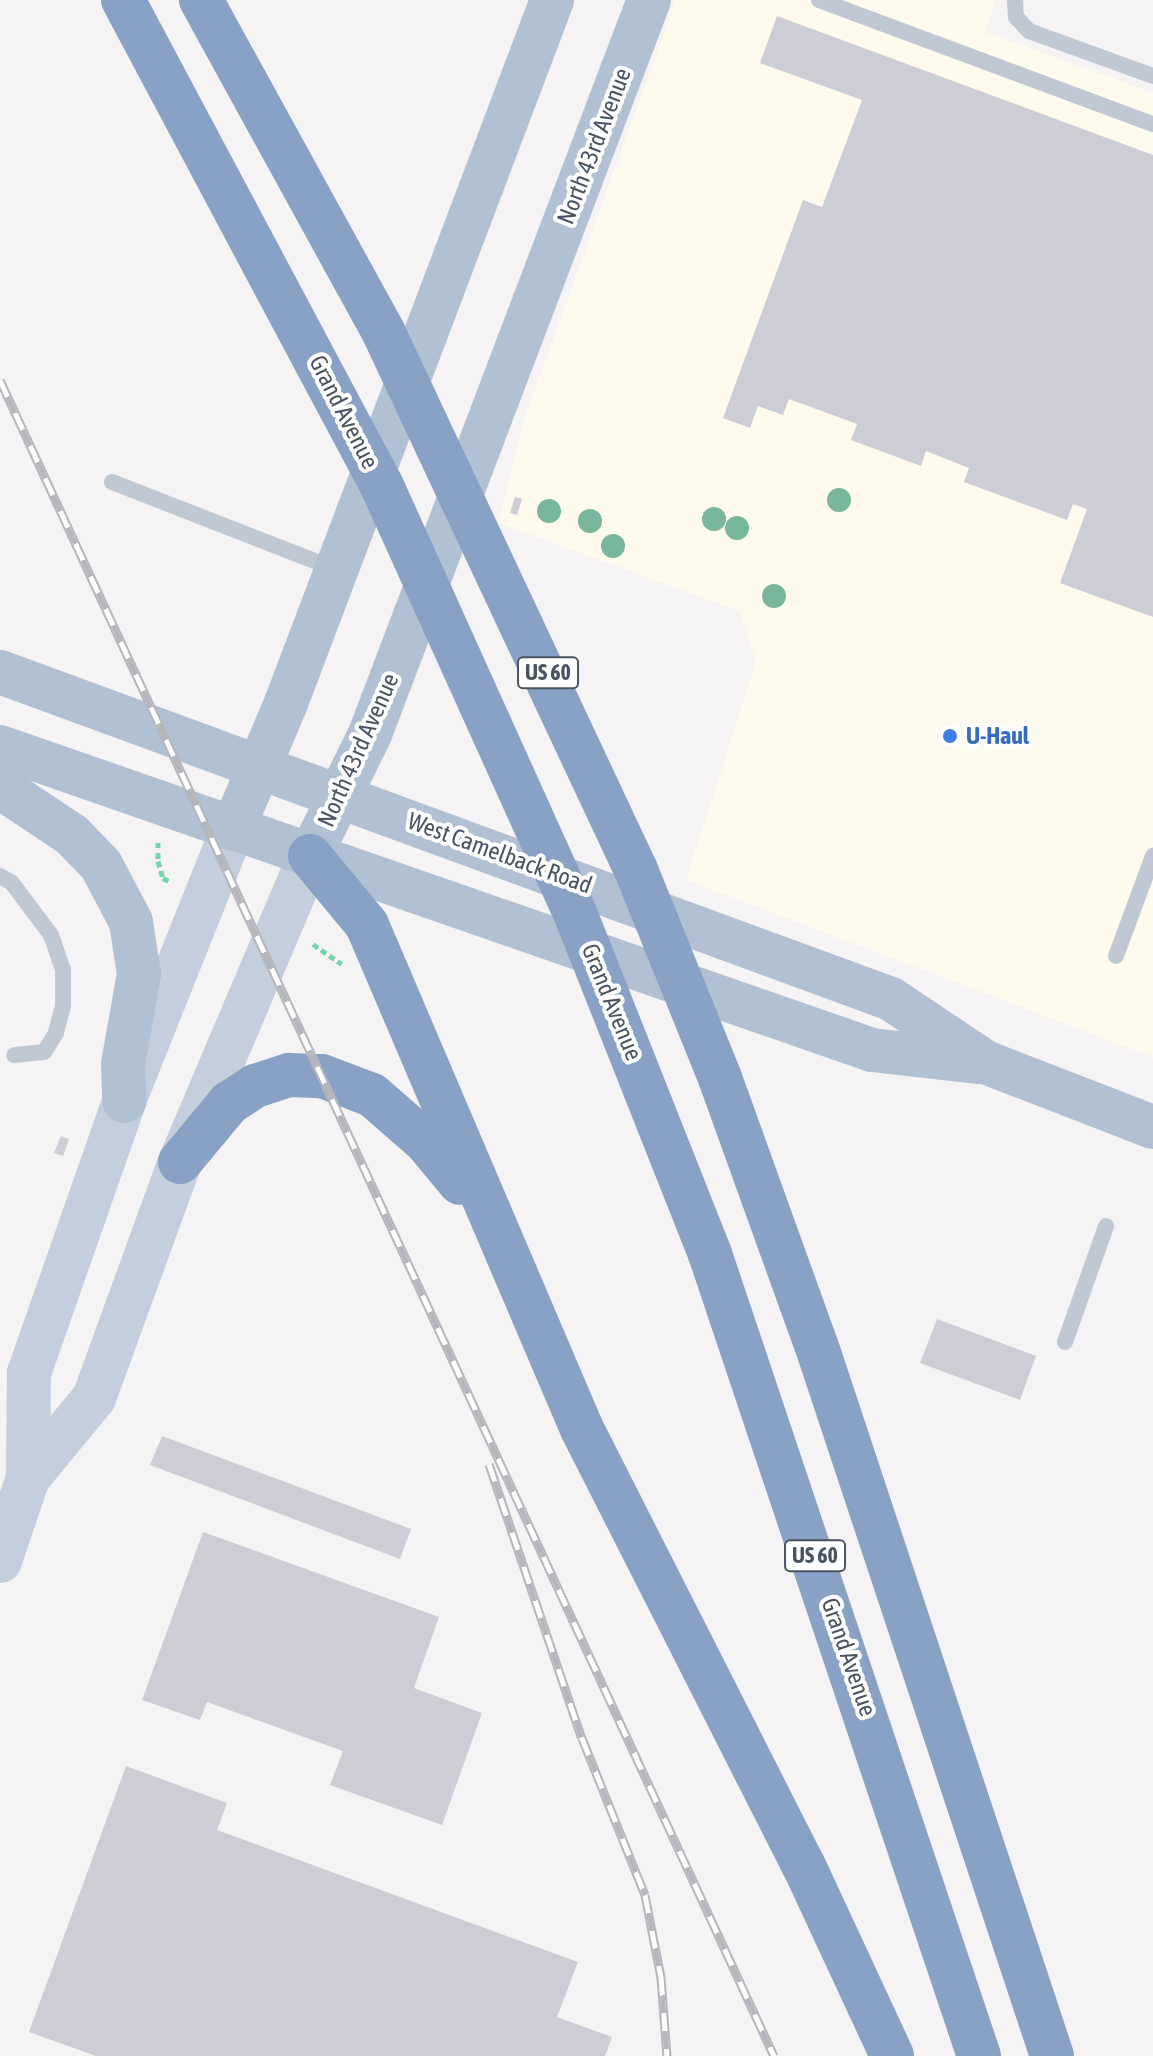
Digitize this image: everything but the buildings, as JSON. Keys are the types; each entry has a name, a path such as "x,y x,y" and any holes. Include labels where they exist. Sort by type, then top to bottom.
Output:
{"highway":[{"name":"Grand Avenue","path":"123,0 382,486 517,779 636,1060 780,1452 979,2056"},
{"name":"US 60","path":"201,0 356,277 539,655 636,870 720,1078 873,1508 1052,2056"},
{"path":"310,856 372,937 490,1223 582,1429 804,1866 892,2056"},
{"path":"180,1162 229,1103 255,1086 289,1075 322,1076 372,1095 401,1118 455,1175 490,1223"}],"main road":[{"name":"North 43rd Avenue","path":"0,1561 28,1478 29,1373 124,1101 336,570 552,0"},
{"name":"North 43rd Avenue","path":"28,1478 94,1398 180,1162 310,856 370,734 649,0"},
{"name":"West Camelback Road","path":"0,672 891,999 985,1062 1153,1127"},
{"name":"West Camelback Road","path":"0,747 872,1050 985,1062"},
{"path":"0,787 72,835 101,865 131,922 139,974 123,1064 124,1101"}],"lane":[{"path":"819,0 1153,124"},
{"path":"1015,0 1016,17 1029,31 1153,76"},
{"path":"112,482 336,570"},
{"path":"1116,956 1153,856"},
{"path":"0,876 12,883 51,935 63,970 63,1006 56,1033 44,1052 14,1055"},
{"path":"1065,1342 1106,1226"}],"path":[{"path":"158,837 163,878 174,883"}],"shaded area":[{"path":"676,0 996,0 985,32 1153,93 1153,1057 686,880 756,662 739,611 499,523 525,417"}],"railway":[{"path":"0,380 774,2056"},
{"path":"489,1464 582,1738 645,1895 661,1977 667,2056"}],"place":[{"name":"U-Haul","path":"950,736"}]}
